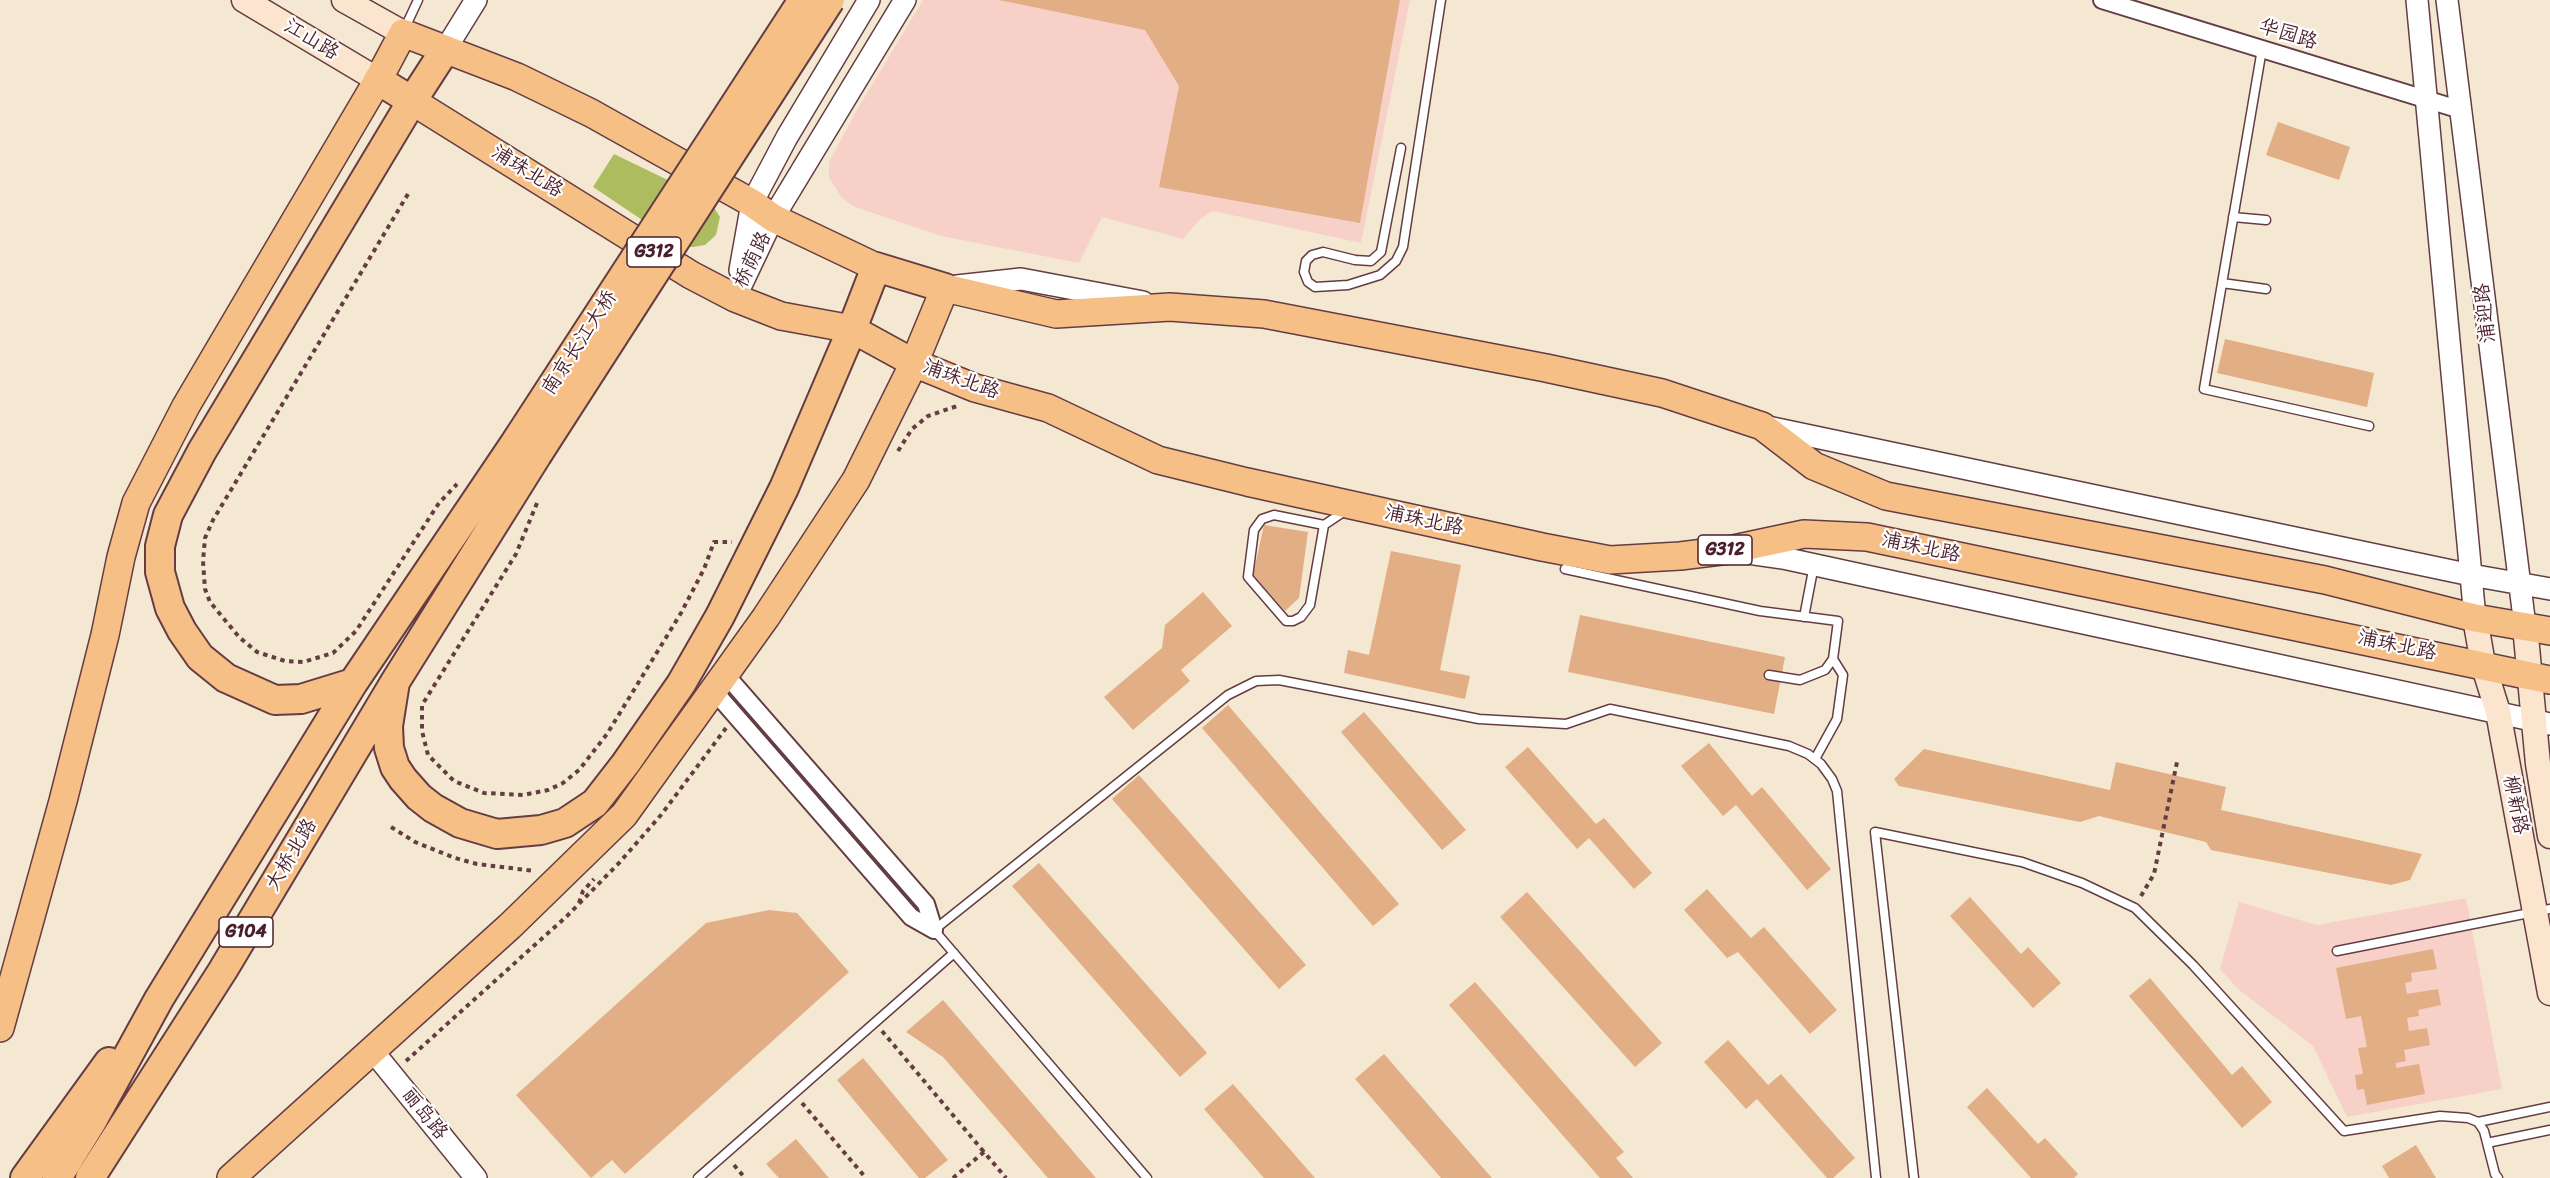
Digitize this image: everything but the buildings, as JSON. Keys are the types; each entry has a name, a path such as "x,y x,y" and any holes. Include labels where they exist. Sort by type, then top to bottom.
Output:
{"highway":[{"name":"南京长江大桥","path":"394,682 527,447 802,0"},
{"name":"南京长江大桥","path":"352,683 527,447 830,0"},
{"path":"352,683 301,699 275,700 226,678 200,657 170,608 160,572 160,546 168,515 202,451 412,100 445,50"},
{"name":"浦珠北路","path":"378,80 412,100"},
{"path":"394,682 388,726 389,748 395,768 418,797 433,808 460,823 497,834 541,830 565,823 595,803 681,684 720,616 784,488 876,267 945,288"},
{"name":"大桥北路","path":"90,1178 223,970 394,682"},
{"name":"大桥北路","path":"57,1178 91,1123 159,999 352,683"},
{"path":"110,1178 223,970"},
{"path":"25,1178 86,1090 159,999"}],"main road":[{"name":"江山路","path":"244,0 378,80"},
{"path":"344,0 403,33 517,77 591,113 763,211 876,267"},
{"path":"0,1028 75,756 105,635 121,557 136,503 186,406 378,80 403,33"},
{"name":"浦珠北路","path":"412,100 692,275 735,298 781,316 852,329 914,363 975,388 1048,408 1158,460 1352,505 1610,560 1680,556 1728,550 1804,534 1868,537 2483,664 2540,678"},
{"path":"231,1178 517,919 624,815 720,683 856,480 914,363 945,288 1056,315 1170,307 1264,314 1546,368 1662,393 1762,426 1814,466 1886,496 2325,580 2475,618 2537,628"},
{"name":"柳新路","path":"2475,618 2483,664 2498,712 2542,911 2550,993"},
{"name":"柳新路","path":"2537,628 2542,722 2538,764 2550,836"}],"street":[{"path":"445,50 476,0"},
{"name":"桥荫路","path":"735,298 787,137 869,0"},
{"name":"桥荫路","path":"763,211 905,0"},
{"name":"华园路","path":"2102,0 2461,110"},
{"name":"浦迎路","path":"2417,0 2475,618"},
{"name":"浦迎路","path":"2447,0 2519,582 2537,628"},
{"path":"1762,426 2471,575 2550,589"},
{"path":"1728,550 1814,565 2542,722"},
{"path":"720,683 735,715 911,917 934,930"},
{"path":"720,683 926,904 934,930"},
{"name":"丽岛路","path":"372,1050 476,1178"}],"lane":[{"path":"403,33 417,0"},
{"path":"1401,148 1382,252 1371,261 1345,258 1323,252 1312,255 1306,261 1304,272 1308,282 1315,287 1348,285 1380,275 1396,261 1403,246 1441,0"},
{"path":"2262,49 2204,389 2368,426"},
{"path":"2233,217 2266,220"},
{"path":"2222,283 2266,289"},
{"path":"1324,525 1274,515 1262,519 1254,530 1248,577 1286,621 1293,621 1301,617 1310,605 1324,525 1352,505"},
{"path":"1804,617 1814,565"},
{"path":"1565,569 1760,611 1838,621 1833,659 1825,670 1800,680 1769,675"},
{"path":"1815,759 1838,720 1843,675 1833,659"},
{"path":"1147,1178 934,930 1228,695 1256,681 1279,680 1479,719 1566,724 1610,709 1789,746 1821,764 1832,779 1837,791 1876,1178"},
{"path":"1914,1178 1875,832 2022,862 2082,883 2135,908 2193,965 2344,1131 2454,1115 2478,1122 2550,1107"},
{"path":"2337,951 2542,911"},
{"path":"698,1178 954,952"},
{"path":"2478,1122 2487,1143 2494,1174 2498,1178"},
{"path":"2487,1143 2550,1130"}],"path":[{"path":"408,194 213,520 205,538 203,561 210,602 239,637 257,652 285,661 303,662 333,653 356,631 439,503 461,478"},
{"path":"538,501 516,554 422,705 422,731 428,755 454,782 484,793 503,796 548,790 563,783 579,770 608,734 681,613 704,569 714,542 757,542"},
{"path":"392,1074 577,906 661,815 735,715"},
{"path":"2135,908 2154,874 2177,762"},
{"path":"391,827 415,842 455,858 477,864 538,871"},
{"path":"874,1021 1006,1178"},
{"path":"793,1092 866,1178"},
{"path":"953,1178 984,1152"}],"shaded area":[{"path":"923,0 1410,0 1361,243 1213,211 1200,219 1183,239 1102,217 1079,263 941,236 855,207 842,198 829,178 829,162 857,110"},
{"path":"2466,898 2502,1089 2347,1117 2313,1046 2239,990 2220,969 2239,902 2317,925"}],"green space":[{"path":"614,154 709,200 720,217 716,235 705,245 681,246 593,187"}]}
